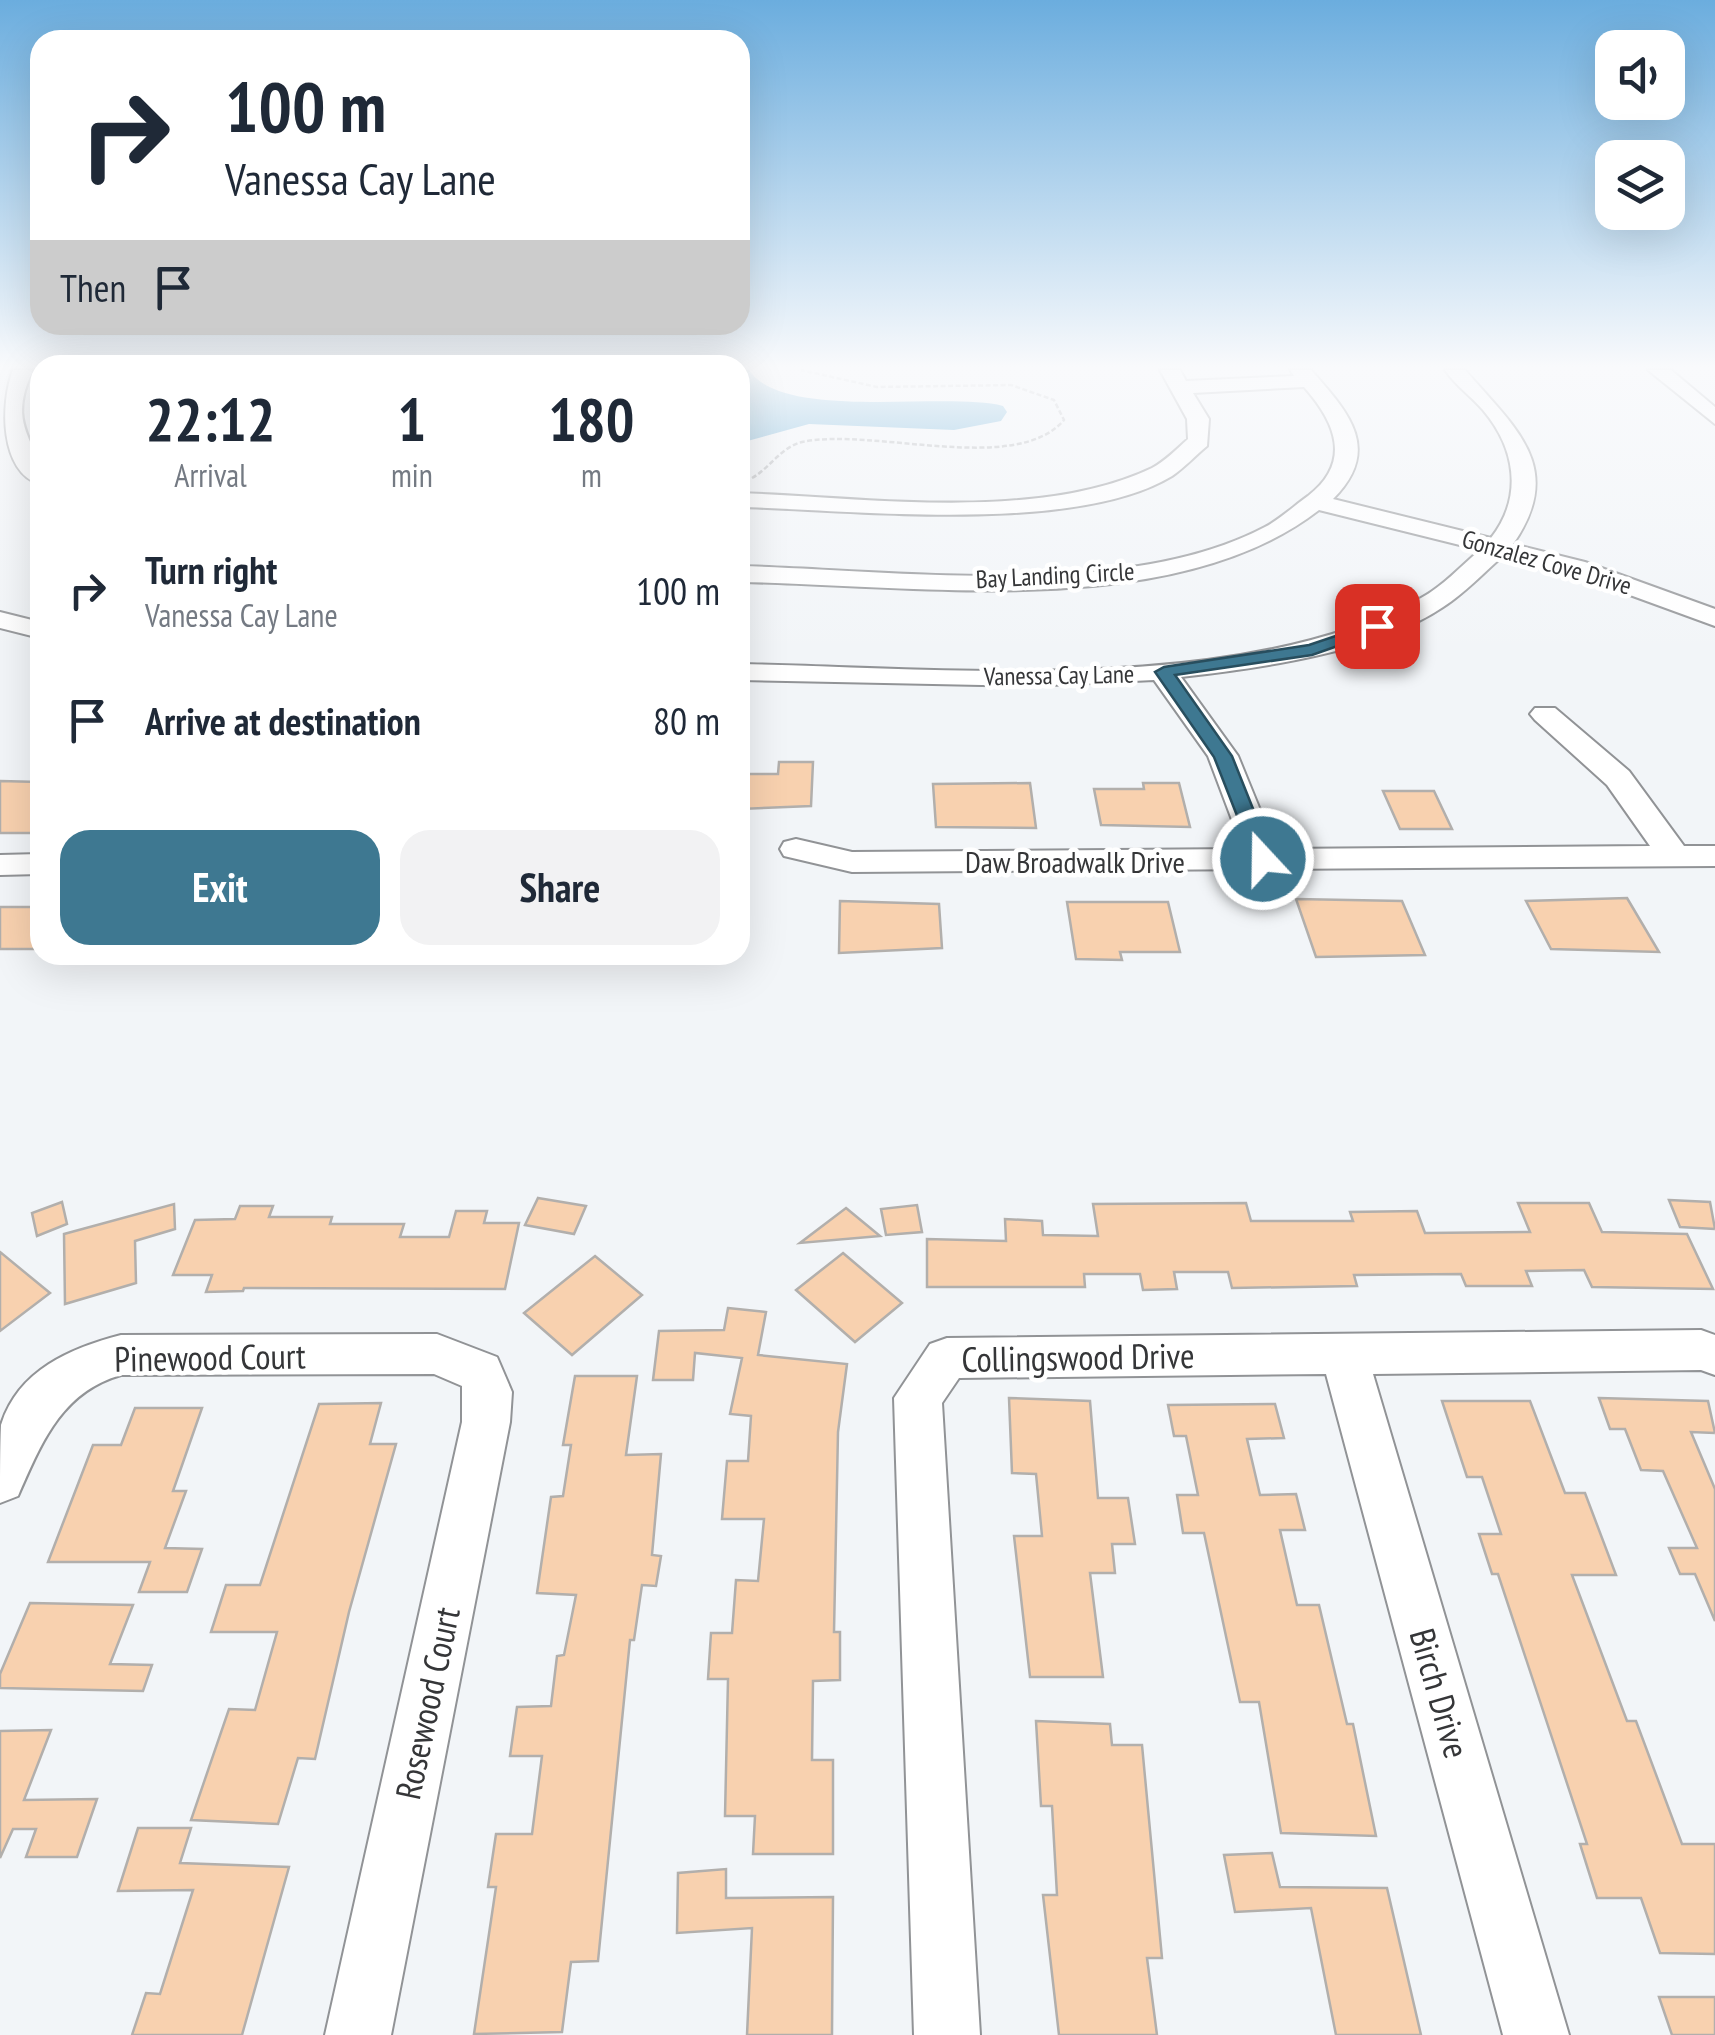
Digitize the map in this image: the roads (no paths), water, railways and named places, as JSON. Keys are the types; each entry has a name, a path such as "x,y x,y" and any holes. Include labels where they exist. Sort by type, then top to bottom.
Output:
{"street":[{"path":"750,491 1033,505 1142,484 1175,465"},
{"name":"Bay Landing Circle","path":"750,574 990,580 1110,576 1225,552 1268,535 1317,502 1341,477 1345,465"},
{"name":"Vanessa Cay Lane","path":"750,672 1049,677 1164,672 1312,650 1409,615 1466,583 1519,517 1526,494 1522,465"},
{"name":"Gonzalez Cove Drive","path":"1317,502 1498,546 1642,588 1712,614"},
{"path":"0,620 30,628"},
{"path":"1164,672 1223,756 1263,859"},
{"path":"1545,714 1618,778 1674,856"},
{"name":"Daw Broadwalk Drive","path":"796,849 852,862 1715,856"},
{"path":"0,865 30,864"},
{"name":"Collingswood Drive","path":"947,2035 918,1398 947,1358 1344,1351 1701,1350 1715,1355"},
{"name":"Birch Drive","path":"1344,1351 1536,2035"},
{"name":"Pinewood Court","path":"0,1480 46,1393 84,1362 120,1355 436,1354 480,1372"},
{"name":"Rosewood Court","path":"358,2035 486,1422 488,1392 480,1372"}]}
